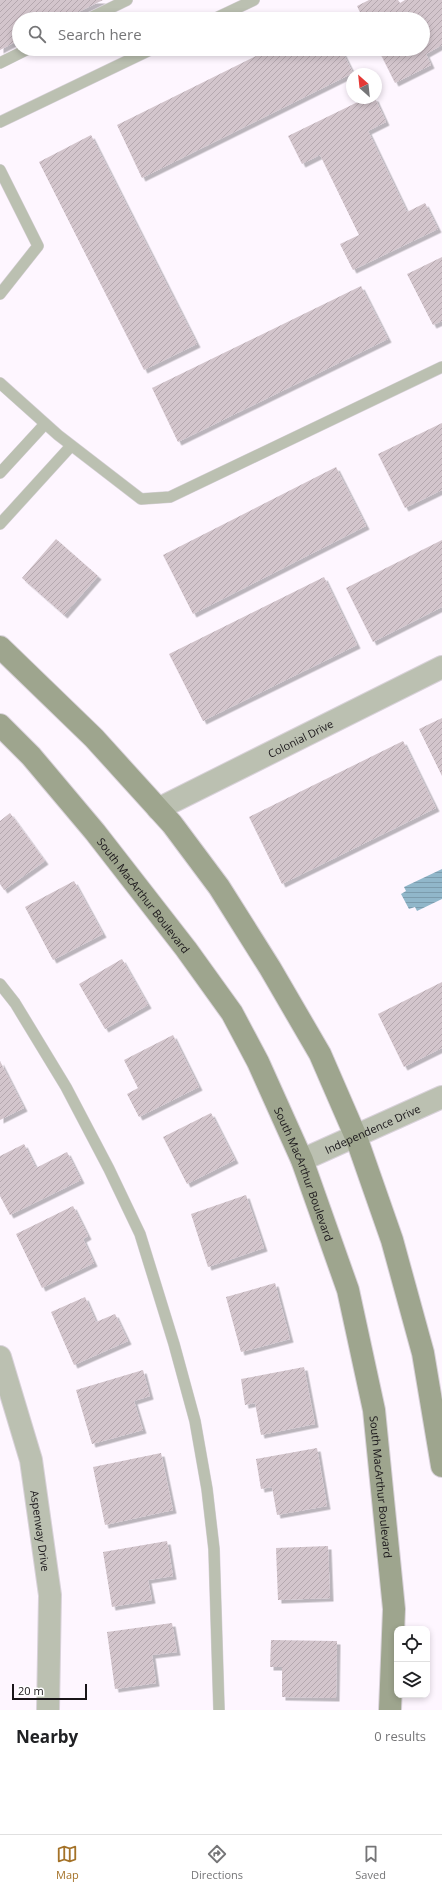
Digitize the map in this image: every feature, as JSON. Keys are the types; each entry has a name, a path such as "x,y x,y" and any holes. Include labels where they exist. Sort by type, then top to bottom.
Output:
{"main road":[{"path":"0,647 94,738 158,809 219,887 270,968 320,1054 356,1137 392,1240 423,1353 442,1466"},
{"name":"South MacArthur Boulevard","path":"0,725 31,756 95,832 186,949 232,1013 258,1062 302,1160 348,1290 374,1410 394,1609 390,1710"}],"street":[{"name":"Colonial Drive","path":"158,809 442,667"},
{"name":"Independence Drive","path":"302,1160 442,1097"},
{"name":"Aspenway Drive","path":"0,1357 31,1460 50,1596 48,1710"}],"lane":[{"path":"102,12 127,0"},
{"path":"229,12 254,0"},
{"path":"0,63 14,56"},
{"path":"0,122 137,56"},
{"path":"0,170 38,246 0,294"},
{"path":"0,383 44,424 141,499 170,497 442,367"},
{"path":"0,473 44,424"},
{"path":"0,524 71,446"},
{"path":"0,984 15,1003 66,1088 109,1169 140,1234 174,1344 196,1421 207,1489 214,1549 219,1710"}],"water":[{"path":"442,869 442,899 417,911 415,907 409,909 401,894 406,891 404,887"}],"building":[{"path":"0,0 103,0 78,12 12,12 12,44 0,50"},
{"path":"369,0 398,0 400,3 405,0 442,0 442,45 430,52 430,12 360,12 357,6"},
{"path":"256,56 344,56 350,68 346,68 346,76 142,178 117,125"},
{"path":"382,56 427,56 431,65 395,83"},
{"path":"354,104 378,104 386,122 368,131 407,212 425,203 438,229 353,270 340,244 359,235 320,155 302,164 288,136"},
{"path":"91,135 197,344 144,370 39,162"},
{"path":"442,257 442,321 433,325 407,274"},
{"path":"361,286 388,339 178,442 152,388"},
{"path":"442,423 442,490 405,508 378,454"},
{"path":"336,467 366,526 193,614 163,555"},
{"path":"56,539 98,576 64,615 22,578"},
{"path":"442,540 442,607 373,642 346,588"},
{"path":"324,577 357,645 203,721 169,654"},
{"path":"442,718 442,776 419,729"},
{"path":"403,741 436,808 282,884 249,817"},
{"path":"10,813 45,861 4,890 0,884 0,821"},
{"path":"74,881 103,934 53,960 25,907"},
{"path":"122,959 148,1005 105,1029 79,984"},
{"path":"442,982 442,1048 404,1067 378,1014"},
{"path":"173,1035 199,1087 139,1117 127,1094 138,1088 124,1060"},
{"path":"0,1061 24,1108 0,1120"},
{"path":"211,1113 235,1160 187,1184 163,1137"},
{"path":"24,1144 36,1168 67,1152 81,1180 10,1215 0,1196 0,1156"},
{"path":"246,1195 264,1248 208,1267 191,1214"},
{"path":"73,1206 88,1236 83,1239 94,1263 42,1288 16,1234"},
{"path":"275,1283 290,1339 241,1352 226,1297"},
{"path":"85,1297 96,1322 115,1314 128,1341 74,1365 51,1312"},
{"path":"304,1367 315,1424 261,1435 255,1403 245,1405 241,1379"},
{"path":"143,1370 150,1396 134,1401 143,1430 92,1444 76,1390"},
{"path":"317,1448 327,1506 277,1515 272,1487 261,1489 256,1459"},
{"path":"161,1453 173,1510 105,1525 93,1467"},
{"path":"167,1541 173,1576 148,1580 152,1600 112,1607 103,1552"},
{"path":"328,1546 330,1598 278,1600 276,1548"},
{"path":"172,1623 177,1652 152,1655 156,1683 115,1689 107,1632"},
{"path":"271,1640 337,1641 336,1698 282,1697 282,1667 270,1667"}]}
